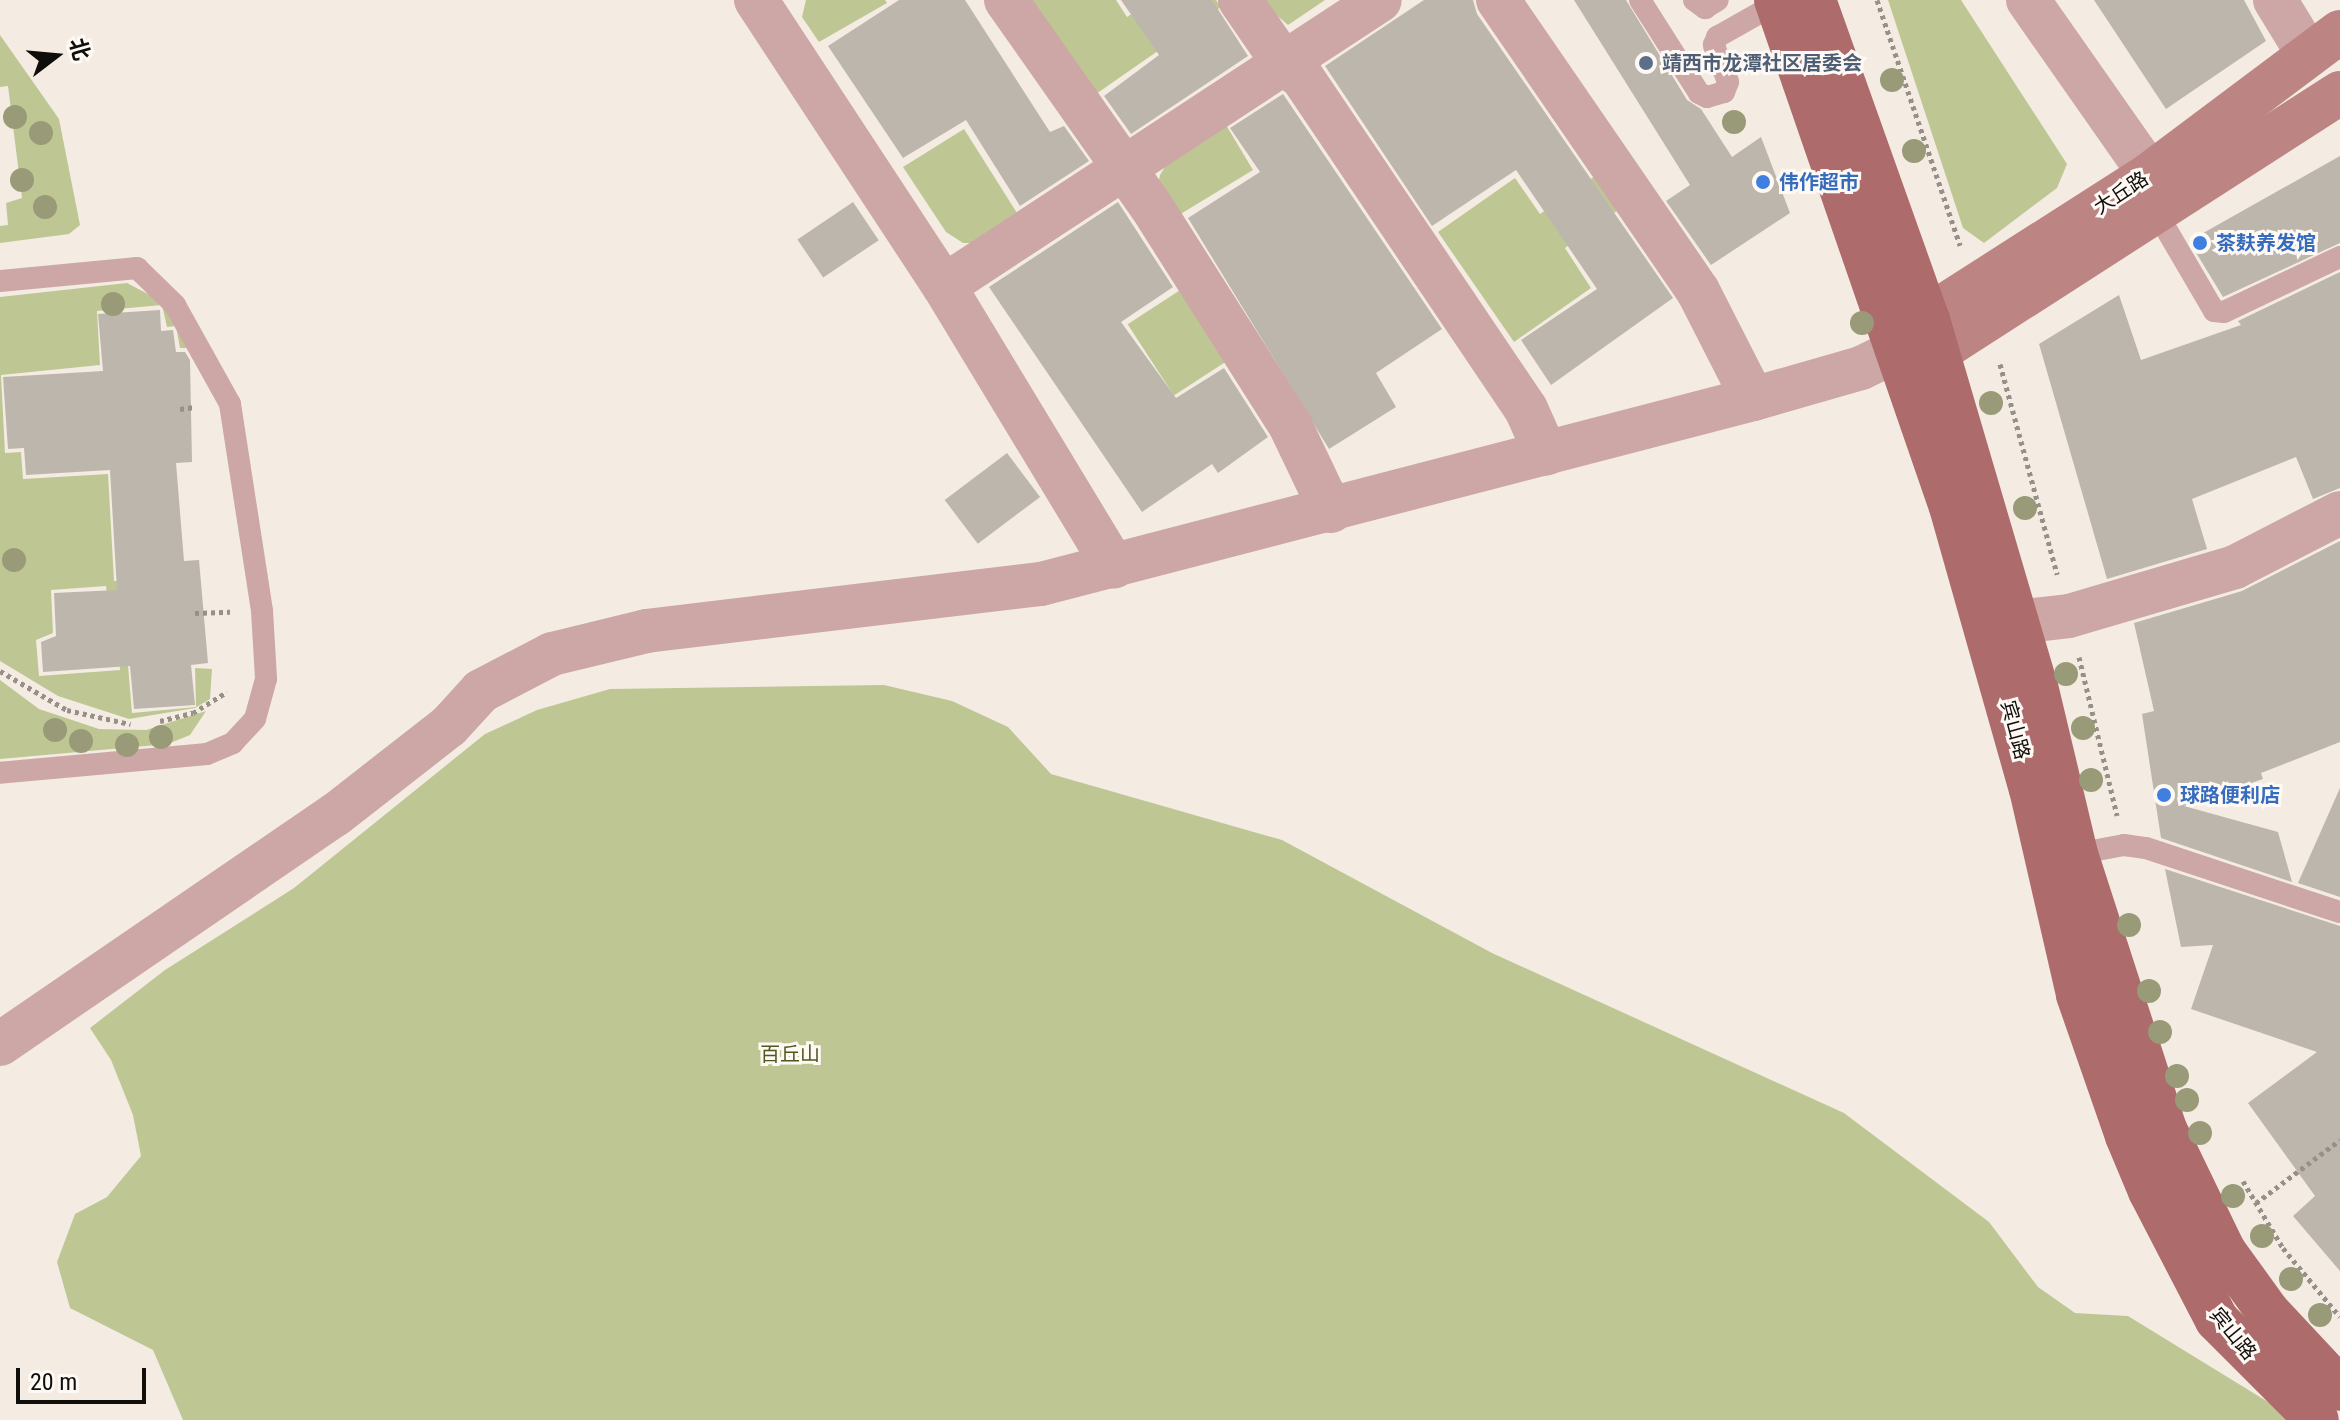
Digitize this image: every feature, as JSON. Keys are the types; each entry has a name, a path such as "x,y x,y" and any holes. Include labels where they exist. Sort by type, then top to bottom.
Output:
{"main road":[{"name":"宾山路","path":"1789,1 1912,348 2017,622 2076,854 2114,983 2186,1180 2224,1251 2268,1312 2340,1389"},
{"name":"大丘路","path":"2152,192 2324,43"},
{"name":"大丘路","path":"1912,348 2152,192 2340,93"},
{"name":"宾山路","path":"1912,348 2031,789 2078,995 2127,1136 2217,1320 2317,1420"}],"street":[{"path":"756,0 944,286 1114,567"},
{"path":"1006,0 1123,172 1151,206 1291,427 1331,511"},
{"path":"1240,0 1284,64 1302,77 1517,395 1546,454"},
{"path":"944,286 1123,172 1380,0"},
{"path":"1498,0 1698,291 1753,399"},
{"path":"2028,0 2152,192"},
{"path":"2275,0 2324,43"},
{"path":"0,1044 335,815 449,726 481,691 552,654 646,631 1041,584 1753,399 1861,368 1912,348"},
{"path":"2017,622 2069,616 2235,567 2340,513"}],"lane":[{"path":"1640,0 1699,93 1707,97 1724,92 1728,82 1714,45 1717,37 1789,1"},
{"path":"1694,0 1705,8 1718,0"},
{"path":"2152,192 2214,311 2224,312 2340,257"},
{"path":"0,281 137,268 175,305 230,404 262,611 266,679 255,719 233,743 207,754 0,773"},
{"path":"2076,854 2124,845 2146,848 2340,912"}],"path":[{"path":"1877,0 1962,249"},
{"path":"2005,350 2001,375 2069,616 2124,845"},
{"path":"0,671 67,710 136,725"},
{"path":"145,723 193,713 240,685 266,679"},
{"path":"2256,1203 2340,1140"},
{"path":"2241,1177 2283,1248 2340,1317"}],"green space":[{"path":"806,0 885,0 887,3 819,42 802,17"},
{"path":"1031,0 1116,0 1127,17 1152,0 1216,0 1221,7 1096,94"},
{"path":"1259,0 1325,0 1288,25"},
{"path":"1888,0 1961,0 2067,164 2057,188 1984,243 1963,228"},
{"path":"0,35 59,119 80,225 69,234 0,243 0,226 8,225 6,203 22,198 8,86 0,87"},
{"path":"1226,125 1253,170 1174,218 1158,185 1160,175 1166,165"},
{"path":"964,129 1017,213 973,243 963,243 946,232 903,167"},
{"path":"1598,174 1621,208 1565,248 1591,288 1514,342 1438,232 1515,178 1540,214"},
{"path":"127,283 163,302 192,348 180,348 176,326 167,327 162,305 97,311 100,365 1,375 5,453 21,452 23,479 108,474 114,581 128,581 108,605 106,586 51,590 53,633 36,640 39,676 120,670 119,654 127,653 132,713 196,707 195,668 212,669 210,699 195,708 129,719 58,696 0,661 0,297"},
{"path":"1188,285 1234,356 1174,396 1128,324"},
{"path":"0,680 39,709 99,729 146,730 206,711 190,735 168,744 0,759"},
{"name":"百丘山","path":"884,685 952,701 1008,727 1051,774 1282,840 1492,953 1844,1113 1989,1222 2038,1287 2075,1313 2128,1316 2273,1405 2289,1420 183,1420 153,1350 70,1308 57,1262 75,1214 107,1197 141,1156 133,1115 111,1060 90,1028 165,970 294,888 485,734 537,710 610,689"}],"building":[{"path":"899,0 965,0 1050,132 1064,126 1089,161 1020,206 966,120 903,158 828,46"},
{"path":"1121,0 1212,0 1248,56 1131,134 1104,96 1159,55"},
{"path":"1424,0 1473,0 1477,14 1673,298 1551,385 1521,340 1597,289 1516,170 1432,226 1325,66"},
{"path":"1574,0 1626,0 1687,100 1701,109 1732,157 1761,137 1790,213 1711,265 1666,201 1690,185"},
{"path":"2094,0 2244,0 2266,41 2166,109"},
{"path":"1283,94 1442,329 1376,373 1396,407 1329,449 1188,218 1260,172 1230,128"},
{"path":"2340,156 2340,243 2223,297 2189,241"},
{"path":"853,202 879,240 823,278 797,239"},
{"path":"1118,202 1173,287 1121,322 1176,398 1224,368 1268,437 1218,473 1212,464 1142,512 989,287"},
{"path":"2340,272 2340,488 2313,499 2296,457 2192,499 2207,549 2107,579 2039,344 2119,295 2141,360 2241,325 2238,321"},
{"path":"160,310 161,331 173,330 176,352 185,352 190,360 192,462 176,463 184,561 199,560 208,663 191,665 195,705 134,709 130,666 43,672 41,642 56,636 54,593 117,590 110,470 26,475 24,448 8,449 3,377 103,371 98,314"},
{"path":"1007,453 1040,497 978,544 945,500"},
{"path":"2340,541 2340,742 2261,773 2263,779 2184,806 2278,832 2292,882 2161,838 2142,714 2154,711 2134,623 2242,591"},
{"path":"2340,788 2340,897 2298,883"},
{"path":"2165,869 2340,926 2340,1271 2293,1216 2315,1196 2248,1103 2317,1052 2191,1009 2213,945 2181,947"}],"place":[{"name":"靖西市龙潭社区居委会","path":"1646,63"},
{"name":"伟作超市","path":"1763,182"},
{"name":"茶麸养发馆","path":"2200,243"},
{"name":"球路便利店","path":"2164,795"}]}
